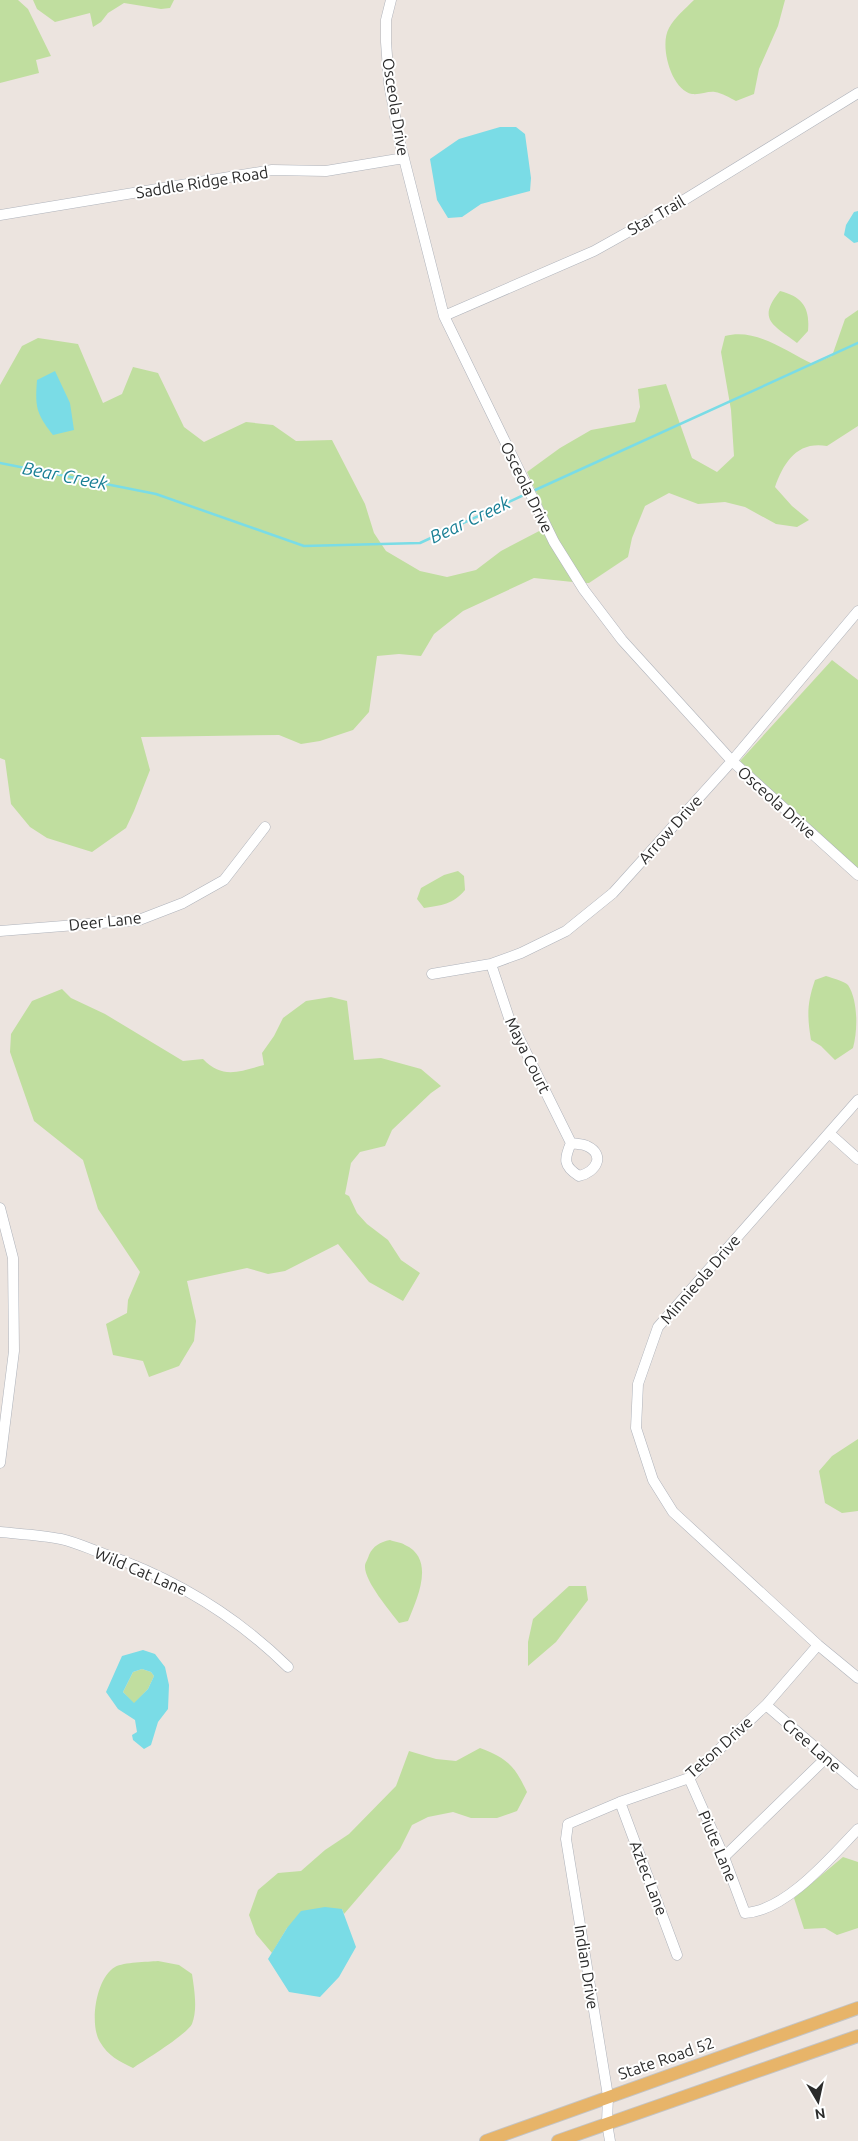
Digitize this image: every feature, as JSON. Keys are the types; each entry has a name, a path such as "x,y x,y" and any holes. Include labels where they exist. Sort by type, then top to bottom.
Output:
{"main road":[{"name":"State Road 52","path":"486,2141 608,2102 858,2008"},
{"path":"558,2141 858,2036"}],"street":[{"name":"Osceola Drive","path":"391,0 386,20 389,82 404,158 444,316 554,542 584,590 622,640 732,760 858,875"},
{"name":"Star Trail","path":"444,316 594,251 671,208 858,93"},
{"name":"Saddle Ridge Road","path":"0,215 272,170 326,171 404,158"},
{"name":"Arrow Drive","path":"432,974 491,964 566,932 613,893 732,760 858,611"},
{"name":"Deer Lane","path":"0,931 140,920 176,906 224,880 266,827"},
{"name":"Maya Court","path":"491,964 509,1018 571,1143"},
{"name":"Minnieola Drive","path":"858,1100 658,1327 638,1384 636,1428 653,1480 673,1512 818,1645 858,1678"},
{"path":"829,1133 858,1159"},
{"path":"0,1208 13,1258 14,1351 0,1464"},
{"name":"Wild Cat Lane","path":"0,1532 61,1539 134,1564 171,1581 207,1601 246,1629 288,1667"},
{"name":"Teton Drive","path":"568,1824 620,1802 689,1778 766,1705 818,1645"},
{"name":"Cree Lane","path":"766,1705 858,1784"},
{"path":"724,1857 827,1757"},
{"name":"Piute Lane","path":"689,1778 724,1857 745,1914 757,1913 795,1892 858,1829"},
{"name":"Aztec Lane","path":"620,1802 677,1955"},
{"name":"Indian Drive","path":"568,1824 566,1839 608,2102 607,2123 610,2141"}],"green space":[{"path":"0,0 18,0 28,9 51,56 36,60 39,73 0,83"},
{"path":"33,0 174,0 170,8 161,9 124,3 108,13 101,22 93,27 90,13 55,22 37,9"},
{"path":"694,0 785,0 778,26 759,69 754,94 736,101 715,92 692,94 685,91 678,84 673,76 666,55 666,36 674,20"},
{"path":"780,291 788,293 799,300 808,316 808,331 797,343 775,326 769,315 769,309"},
{"path":"858,310 858,426 827,446 807,447 793,455 783,469 775,487 792,506 809,520 797,527 776,524 745,507 725,502 698,504 669,493 645,506 632,538 628,557 589,583 584,583 558,540 527,472 560,448 591,430 635,422 640,407 638,389 666,384 692,458 717,472 734,456 731,410 721,352 725,336 737,334 760,338 813,364 832,356 845,319"},
{"path":"38,338 78,344 103,403 122,394 133,367 158,373 184,427 204,442 246,422 273,425 296,441 332,440 365,504 374,533 386,551 420,571 447,577 476,570 501,551 543,529 573,582 534,578 463,611 434,634 421,656 399,654 377,656 369,712 353,730 320,741 301,744 279,735 141,737 150,770 126,828 92,852 47,838 30,827 11,804 5,760 0,758 0,385 22,346"},
{"path":"832,660 858,680 858,869 740,761"},
{"path":"458,871 464,876 465,890 456,899 441,905 424,908 417,899 421,888 444,875"},
{"path":"826,976 848,985 855,1007 856,1033 853,1048 835,1060 821,1046 811,1040 809,1024 809,1003 815,980"},
{"path":"62,989 71,998 105,1014 183,1061 203,1059 210,1066 225,1072 264,1065 262,1053 274,1036 283,1018 306,1001 331,997 347,1001 354,1060 381,1058 421,1069 441,1086 392,1130 385,1146 360,1152 351,1163 345,1194 349,1196 357,1213 367,1224 388,1240 401,1260 420,1273 403,1301 369,1282 338,1244 285,1271 268,1274 247,1268 187,1281 196,1321 194,1341 179,1366 149,1377 143,1361 113,1355 106,1324 127,1313 128,1300 140,1272 98,1209 83,1160 34,1121 10,1052 11,1034 32,1001"},
{"path":"858,1439 858,1511 842,1513 825,1503 819,1471 832,1456"},
{"path":"390,1540 403,1544 414,1551 420,1560 422,1569 422,1580 408,1621 399,1623 373,1587 365,1566 369,1555 375,1547 380,1543"},
{"path":"569,1586 586,1586 588,1600 556,1642 528,1666 528,1642 533,1619"},
{"path":"142,1669 151,1672 154,1676 148,1689 134,1704 123,1692 133,1672"},
{"path":"480,1748 504,1760 518,1775 527,1792 517,1811 497,1818 471,1818 453,1812 428,1817 412,1825 400,1849 344,1914 342,1909 287,1928 272,1953 256,1934 249,1915 258,1890 278,1873 301,1871 325,1850 349,1834 396,1786 409,1751 436,1759 456,1761"},
{"path":"843,1857 858,1862 858,1928 837,1935 825,1928 804,1929 794,1898"},
{"path":"158,1961 179,1965 192,1974 195,1999 194,2018 192,2024 182,2034 133,2068 110,2055 100,2042 95,2024 96,2002 103,1981 115,1967 130,1963"}],"water":[{"path":"500,127 516,127 525,134 531,178 530,191 481,204 462,217 448,218 437,200 430,159 459,139"},
{"path":"858,211 858,242 854,243 844,235 846,225 854,212"},
{"path":"55,371 70,403 74,430 53,435 40,415 36,389 37,380"},
{"path":"143,1650 155,1654 165,1667 169,1685 168,1709 158,1722 151,1745 144,1749 133,1740 132,1735 137,1732 135,1720 118,1709 106,1692 122,1656","holes":["142,1669 151,1672 154,1676 148,1689 134,1703 123,1692 133,1672"]},
{"path":"325,1907 342,1909 356,1947 339,1977 320,1997 289,1992 268,1959 287,1928 301,1911"}],"waterway":[{"name":"Bear Creek","path":"533,491 858,343"},
{"name":"Bear Creek","path":"0,463 156,494 304,546 420,543 528,493"}]}
